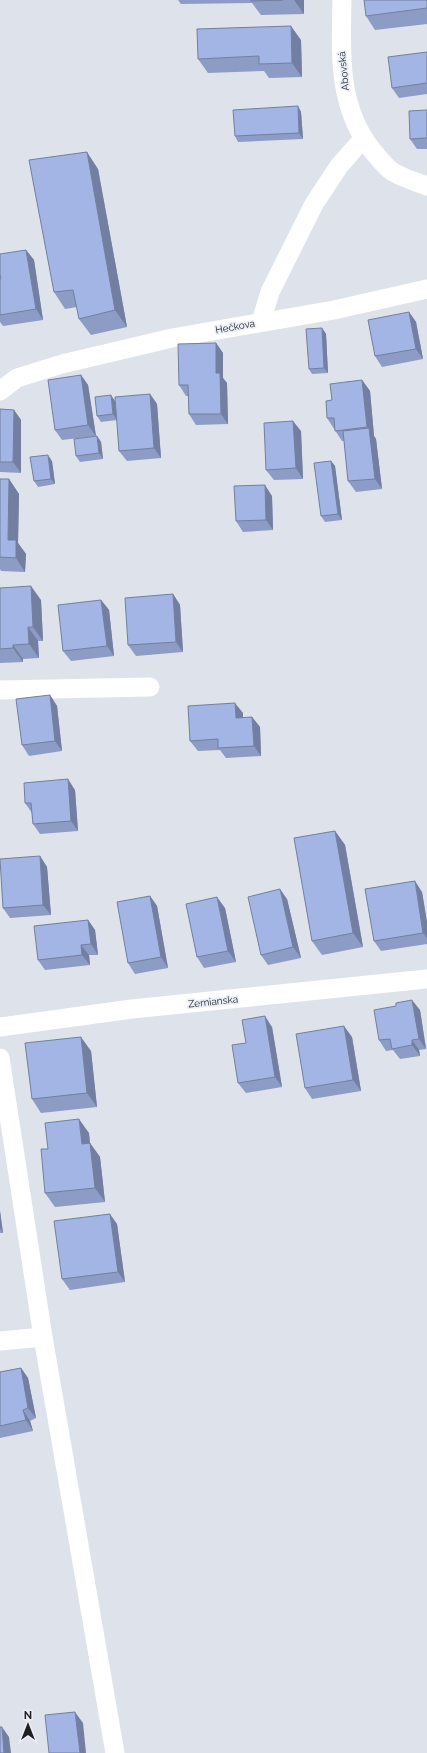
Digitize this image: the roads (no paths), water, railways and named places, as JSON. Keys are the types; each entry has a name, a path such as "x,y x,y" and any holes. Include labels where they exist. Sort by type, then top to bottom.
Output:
{"street":[{"name":"Abovská","path":"342,0 342,75 346,101 363,139"},
{"path":"363,139 392,172 427,186"},
{"name":"Hečkova","path":"0,391 17,378 62,364 172,338 261,322 270,292 314,204 339,166 363,139"},
{"path":"261,322 334,310 427,289"},
{"path":"0,690 150,687"},
{"name":"Zemianska","path":"0,1027 132,1009 427,979"},
{"path":"0,1058 43,1337 115,1753"},
{"path":"0,1341 43,1337"}]}
